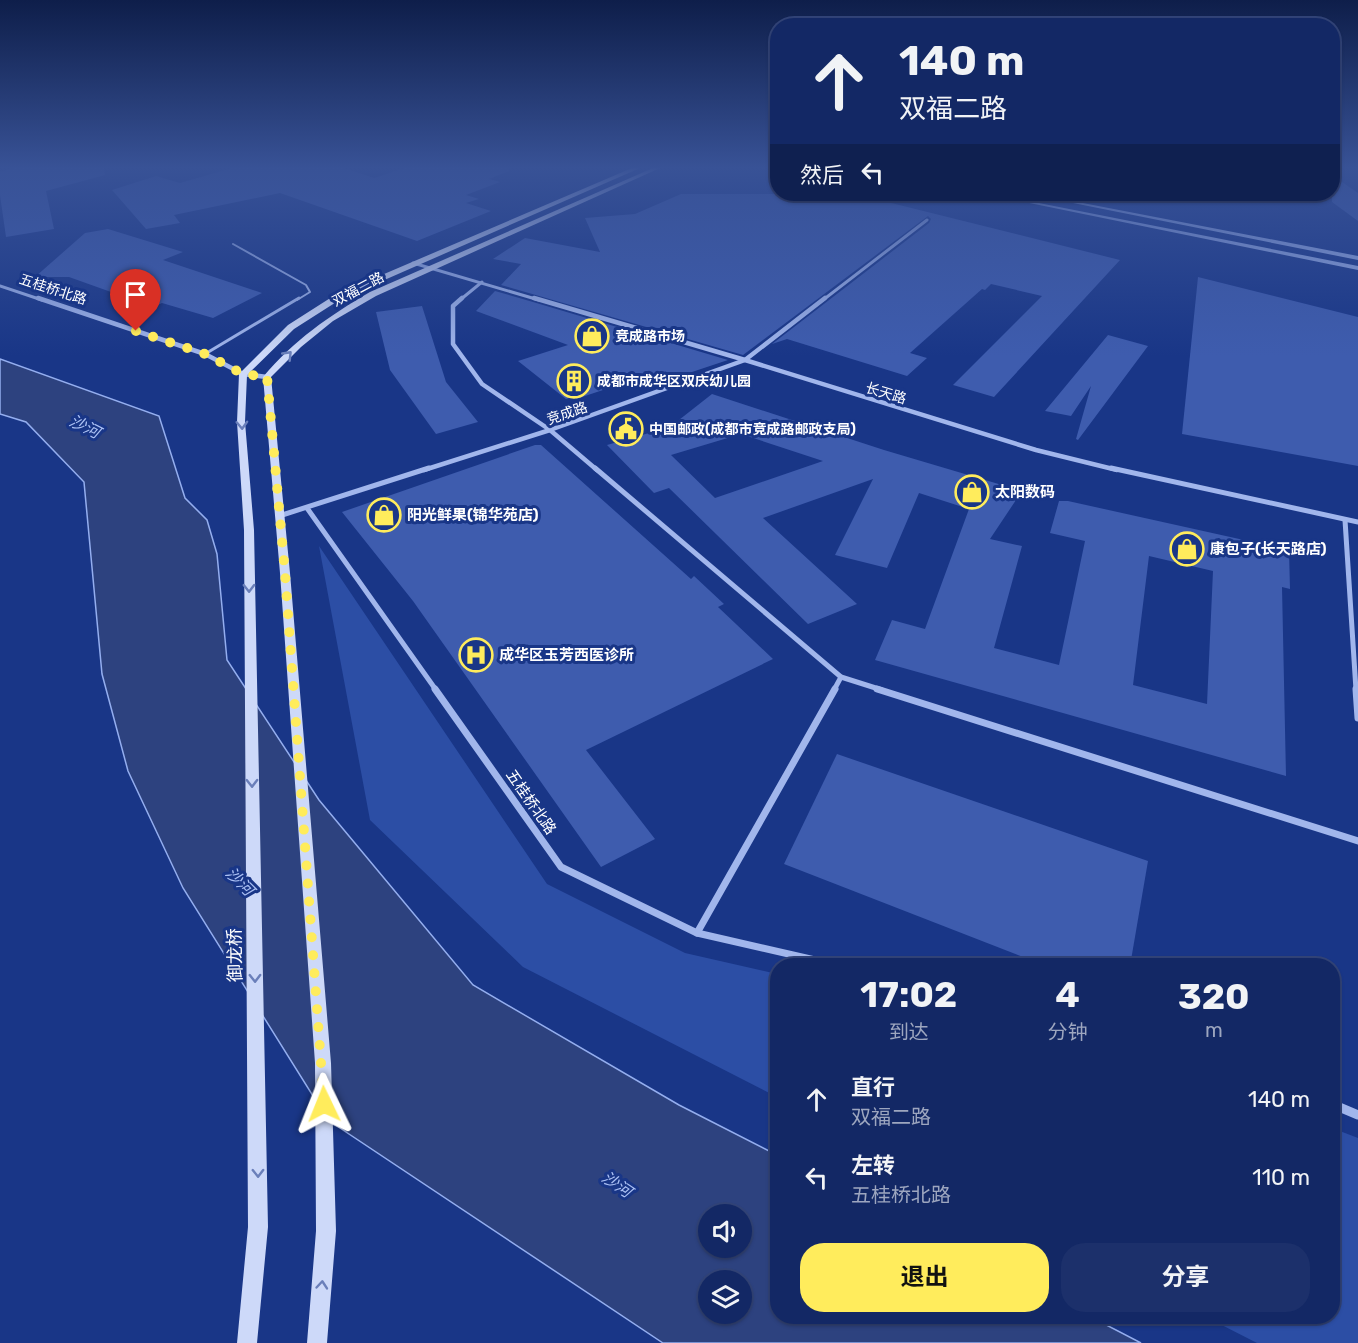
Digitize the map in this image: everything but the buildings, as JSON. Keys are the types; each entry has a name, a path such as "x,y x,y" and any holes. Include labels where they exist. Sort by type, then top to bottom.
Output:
{"main road":[{"name":"双福二路","path":"243,374 291,327 339,297 489,231"},
{"name":"双福二路","path":"267,377 298,345 330,319 373,294 516,231"},
{"name":"御龙桥","path":"243,374 241,422 249,530 258,1227 247,1343"},
{"path":"267,377 285,573 323,1063 326,1231 317,1343"}],"street":[{"name":"竞成路","path":"278,516 550,430 745,360 913,231"},
{"path":"1171,231 1358,268"},
{"path":"1218,231 1358,258"},
{"name":"长天路","path":"413,263 745,360 1036,450 1133,474 1358,522"},
{"path":"482,282 453,306 453,344 482,384 550,430 841,677 1358,841"},
{"name":"五桂桥北路","path":"0,286 205,354 243,374 267,377"},
{"name":"五桂桥北路","path":"307,508 561,867 697,933 806,958"},
{"path":"1345,520 1358,718"},
{"path":"697,933 841,677"},
{"path":"1340,1107 1358,1114"}],"lane":[{"path":"205,354 310,292 306,285 233,244"}],"shaded area":[{"path":"319,546 547,884 685,953 770,972 770,1093 523,967 370,820"},
{"path":"1340,1131 1358,1138 1358,1343 1257,1343 1220,1324 1340,1324"}],"water":[{"name":"沙河","path":"0,359 159,416 185,498 207,520 217,554 227,660 319,800 473,985 679,1105 770,1151 770,1324 1104,1324 1141,1343 663,1343 328,1120 183,888 128,771 102,674 84,482 26,422 0,414"}],"place":[{"name":"竞成路市场","path":"592,336"},
{"name":"成都市成华区双庆幼儿园","path":"574,381"},
{"name":"中国邮政(成都市竞成路邮政支局)","path":"626,429"},
{"name":"太阳数码","path":"972,492"},
{"name":"阳光鲜果(锦华苑店)","path":"384,515"},
{"name":"康包子(长天路店)","path":"1187,549"},
{"name":"成华区玉芳西医诊所","path":"476,655"}],"route":[{"path":"136,331 205,354 243,374 267,377 285,573 323,1063 324,1104"}]}
